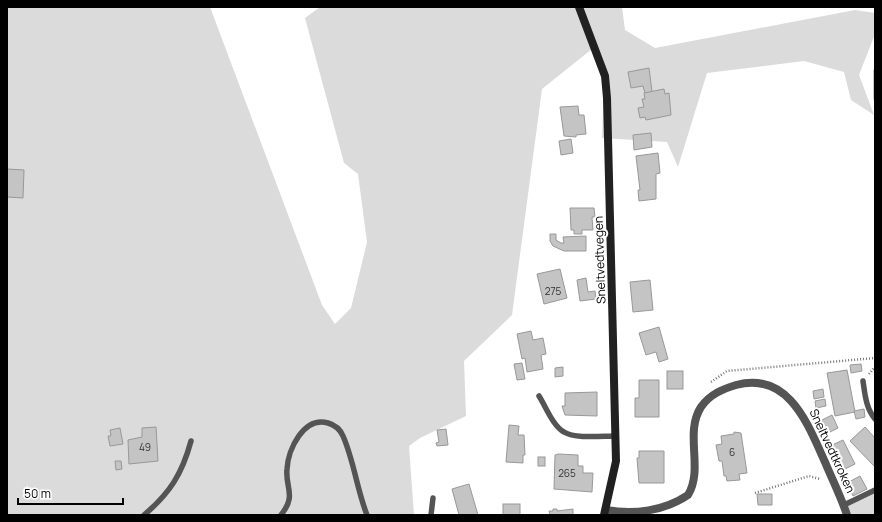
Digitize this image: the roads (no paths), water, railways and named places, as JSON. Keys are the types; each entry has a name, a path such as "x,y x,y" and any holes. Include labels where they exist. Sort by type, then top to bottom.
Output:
{"main road":[{"name":"Sneltvedtvegen","path":"580,7 603,71 607,98 616,436 614,474 605,513"}],"street":[{"name":"Sneltvedtkroken","path":"633,514 670,505 688,495 691,490 694,476 695,425 701,407 709,397 723,389 750,383 774,388 782,392 797,406 805,420 844,505 847,515"},
{"path":"605,513 633,514"}],"lane":[{"path":"862,381 870,414 875,419"},
{"path":"540,396 557,425 563,432 575,435 616,436"},
{"path":"281,515 288,503 290,494 287,473 289,457 300,434 305,428 317,422 334,425 343,436 367,515"},
{"path":"144,515 173,485 185,463 191,441"},
{"name":"Sneltvedtkroken","path":"844,505 875,490"},
{"path":"431,515 433,498"}]}
